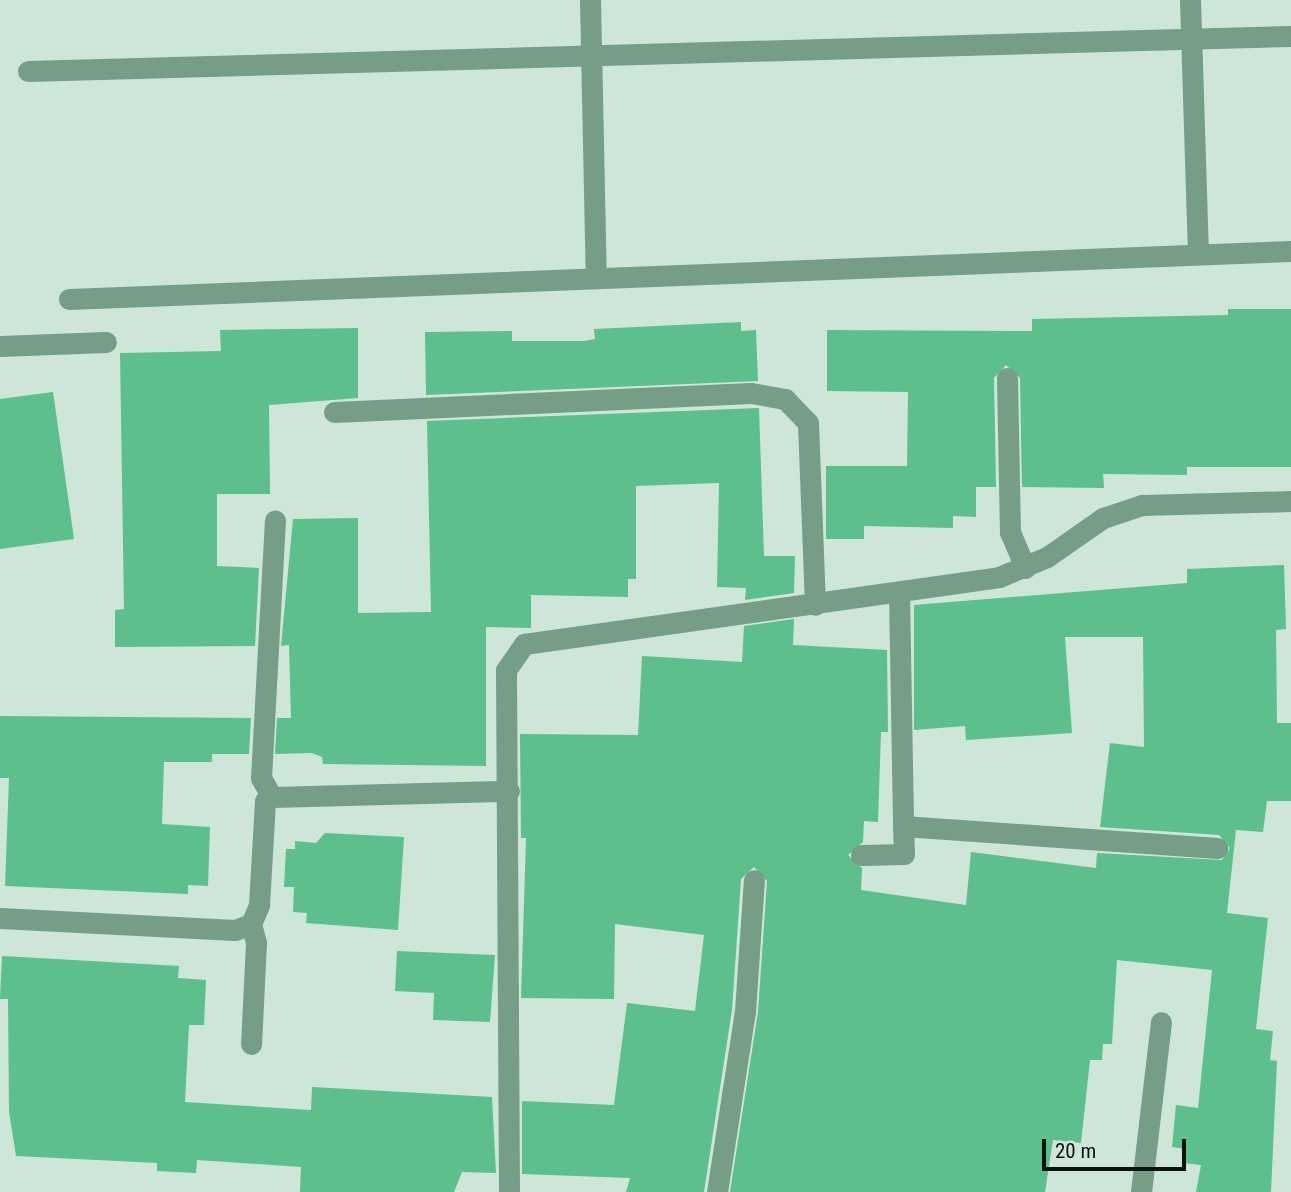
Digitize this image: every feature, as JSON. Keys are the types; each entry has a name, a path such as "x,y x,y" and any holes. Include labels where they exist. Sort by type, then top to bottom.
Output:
{"street":[{"path":"590,0 596,277"},
{"path":"1190,0 1198,254"},
{"path":"28,71 1291,36"},
{"path":"69,299 1291,251"},
{"path":"0,346 106,342"},
{"path":"1007,378 1010,532 1025,568"},
{"path":"334,412 751,393 785,399 808,423 815,605"},
{"path":"509,1192 509,791 506,670 524,644 815,605 1025,568 1103,518 1142,505 1291,501"},
{"path":"272,797 261,778 275,520"},
{"path":"861,855 904,855 899,592"},
{"path":"251,1044 256,943 251,924 259,905 265,801 272,797 509,791"},
{"path":"902,826 1217,848"},
{"path":"717,1192 745,1011 754,880"},
{"path":"0,918 235,930 251,924"},
{"path":"1141,1192 1161,1022"}],"building":[{"path":"1228,309 1291,309 1291,467 1187,467 1187,475 1103,474 1104,488 1022,487 1020,378 1006,365 994,378 996,487 976,487 976,517 953,516 953,528 864,526 864,539 826,539 826,466 907,466 908,392 827,391 827,330 1032,331 1032,319 1228,315"},
{"path":"741,322 741,331 756,330 758,381 426,395 425,332 512,331 512,341 584,341 595,339 594,329"},
{"path":"358,328 358,398 269,405 270,494 217,494 217,566 259,568 255,646 115,647 115,610 124,609 120,353 221,351 220,330"},
{"path":"53,392 74,539 0,549 0,399"},
{"path":"759,408 764,556 795,556 794,593 745,600 746,588 717,587 719,483 636,486 636,579 628,579 628,597 531,595 531,628 486,627 486,766 323,764 322,757 312,753 275,754 277,718 291,718 289,645 281,646 293,519 358,518 358,613 431,612 427,421"},
{"path":"1284,565 1286,629 1276,630 1277,723 1291,723 1291,801 1267,801 1263,832 1236,830 1227,913 1268,918 1256,1029 1273,1031 1270,1060 1277,1061 1271,1192 1196,1192 1201,1165 1183,1163 1185,1149 1172,1147 1176,1105 1198,1108 1212,970 1117,960 1112,1044 1103,1044 1102,1060 1090,1060 1081,1143 1053,1140 1045,1192 730,1192 758,1012 767,881 754,867 741,879 732,1010 704,1192 626,1192 630,1178 522,1174 522,1101 614,1105 627,1003 695,1011 704,935 615,924 614,999 521,998 526,838 521,838 520,734 638,735 642,656 742,662 744,626 794,619 793,645 887,650 888,732 881,732 878,822 864,821 863,842 848,855 862,868 861,890 966,905 971,852 1096,868 1097,853 1222,860 1230,848 1219,835 1100,827 1110,743 1144,747 1143,637 1065,637 1072,733 966,740 965,726 914,730 914,605 1187,583 1187,569"},
{"path":"0,716 251,718 249,754 212,754 212,762 164,762 162,824 210,827 208,886 188,885 188,894 5,886 9,778 0,778"},
{"path":"325,833 404,837 398,930 306,923 307,913 293,912 294,887 284,887 286,849 295,849 295,841 316,843"},
{"path":"397,951 495,955 490,1022 433,1020 434,993 395,991"},
{"path":"2,956 179,966 178,978 206,980 204,1025 189,1025 185,1102 311,1110 312,1087 492,1097 496,1173 462,1172 454,1192 300,1192 301,1167 197,1160 196,1173 157,1171 157,1163 16,1156 9,1112 8,999 0,999"}]}
